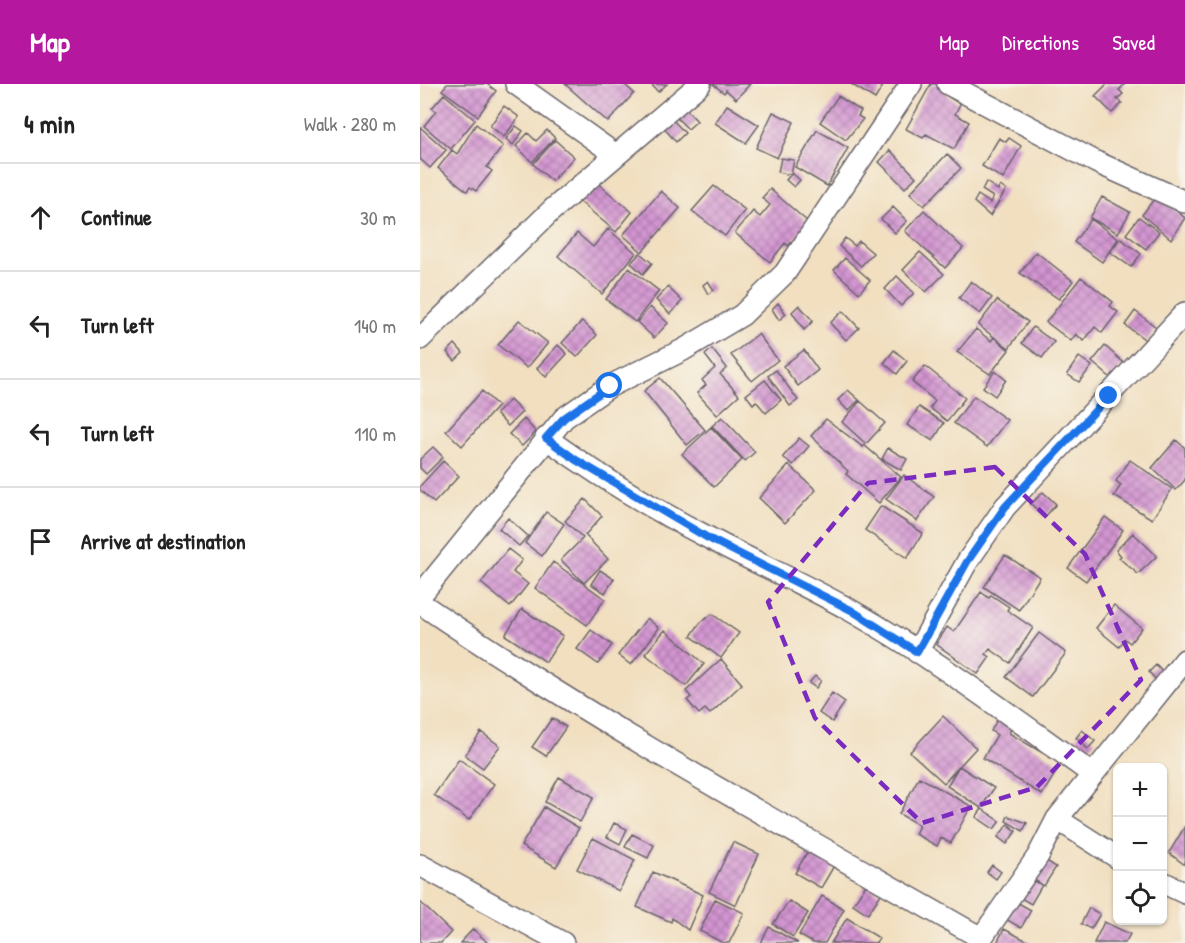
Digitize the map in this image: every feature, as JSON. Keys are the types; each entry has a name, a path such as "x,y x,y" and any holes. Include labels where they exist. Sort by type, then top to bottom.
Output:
{"street":[{"path":"516,84 616,154"},
{"path":"420,339 552,210 700,84"},
{"path":"420,596 564,418 610,386 683,350 742,315 785,273 911,84"},
{"path":"948,84 1096,162 1185,202"},
{"path":"917,652 967,562 1005,507 1185,313"},
{"path":"546,438 576,460 708,538 851,610 1007,711 1091,773"},
{"path":"420,603 501,657 681,767 980,940 1038,856 1057,819 1091,773 1185,660"},
{"path":"1057,819 1113,855"},
{"path":"420,865 563,943"},
{"path":"1167,884 1185,893"}],"highlighted area":[{"path":"995,467 1085,554 1141,680 1037,787 922,823 815,718 768,602 868,483"}],"building":[{"path":"447,84 487,84 496,91 478,116 442,90"},
{"path":"565,84 624,84 634,93 608,122"},
{"path":"651,84 667,84 658,92"},
{"path":"713,84 750,84 736,99 726,90 724,93"},
{"path":"851,84 884,84 875,99"},
{"path":"931,84 944,84 951,88 947,96 960,104 955,114 969,122 954,149 926,134 923,138 906,129"},
{"path":"1107,84 1125,84 1119,90 1123,94 1117,99 1122,103 1112,113 1095,96"},
{"path":"444,94 475,120 451,149 424,126 436,111 432,108"},
{"path":"838,96 861,111 858,116 863,119 846,140 820,122"},
{"path":"727,105 759,125 746,143 715,123"},
{"path":"504,106 519,117 504,137 490,126"},
{"path":"685,108 697,121 688,129 676,117"},
{"path":"773,112 794,122 777,158 756,148"},
{"path":"673,120 685,133 676,142 664,128"},
{"path":"476,124 503,146 487,167 492,171 476,191 470,187 467,191 438,168 452,150 457,154"},
{"path":"516,126 523,131 513,145 506,139"},
{"path":"420,127 446,150 430,168 420,159"},
{"path":"547,130 555,138 532,162 516,146 528,133 536,141"},
{"path":"817,130 848,148 827,186 795,167"},
{"path":"999,138 1006,142 1009,138 1021,146 1003,179 982,166"},
{"path":"555,140 574,157 552,181 533,164"},
{"path":"890,150 916,177 905,188 879,162"},
{"path":"947,154 961,168 924,206 910,193"},
{"path":"781,158 794,160 791,175 778,172"},
{"path":"792,173 800,180 794,187 786,180"},
{"path":"595,181 632,212 616,232 579,201"},
{"path":"986,182 998,190 1000,186 1006,190 990,216 974,202 978,195 990,203 993,197 982,190"},
{"path":"714,186 745,210 725,236 692,211"},
{"path":"770,189 808,222 788,246 785,243 770,262 735,233 753,211 760,217 770,205 762,198"},
{"path":"661,191 680,208 642,252 623,235"},
{"path":"1157,195 1185,218 1171,239 1142,215"},
{"path":"1102,197 1130,212 1118,233 1090,218"},
{"path":"893,207 907,221 895,233 881,219"},
{"path":"924,210 963,248 945,268 905,231"},
{"path":"1139,217 1159,232 1146,249 1126,234"},
{"path":"1091,219 1118,239 1102,262 1074,242"},
{"path":"608,229 636,253 602,294 558,256 577,233 593,247"},
{"path":"845,238 855,246 859,241 873,253 861,266 839,246"},
{"path":"1120,238 1141,254 1131,267 1110,252"},
{"path":"920,252 944,274 926,292 903,270"},
{"path":"1036,252 1073,281 1059,299 1020,273"},
{"path":"640,253 652,263 643,274 631,263"},
{"path":"845,258 870,280 859,293 834,270"},
{"path":"629,268 659,291 635,322 606,299"},
{"path":"897,276 914,293 901,306 885,289"},
{"path":"1081,277 1113,302 1110,306 1118,312 1102,333 1095,327 1084,341 1076,334 1071,341 1046,322"},
{"path":"708,281 714,290 708,294 703,285"},
{"path":"971,281 992,298 980,314 959,298"},
{"path":"668,287 682,301 670,314 656,300"},
{"path":"997,300 1028,322 1009,348 978,325"},
{"path":"778,303 786,314 779,320 772,309"},
{"path":"799,305 813,321 804,330 792,312"},
{"path":"650,307 668,323 654,338 637,322"},
{"path":"843,311 859,328 846,340 830,323"},
{"path":"1135,311 1156,327 1147,341 1125,325"},
{"path":"519,320 548,343 527,368 498,345"},
{"path":"582,321 597,335 577,357 562,343"},
{"path":"1033,327 1054,342 1042,358 1022,343"},
{"path":"976,329 991,341 994,337 1009,350 990,374 957,352"},
{"path":"758,334 778,360 752,381 731,355"},
{"path":"455,344 463,353 455,361 447,352"},
{"path":"558,345 567,354 546,377 537,368"},
{"path":"1105,346 1124,363 1111,378 1092,362"},
{"path":"712,349 727,368 720,374 739,395 717,415 697,393 706,385 702,380 715,368 705,355"},
{"path":"804,350 818,370 798,386 783,366"},
{"path":"894,350 907,361 897,374 884,363"},
{"path":"1079,357 1092,366 1079,382 1067,374"},
{"path":"925,366 965,398 947,421 930,408 935,401 912,382"},
{"path":"776,370 798,400 790,406 768,376"},
{"path":"995,371 1006,380 995,396 983,387"},
{"path":"660,378 705,430 687,445 644,391"},
{"path":"765,380 781,400 766,413 756,401 753,404 746,395"},
{"path":"848,390 859,400 848,411 838,400"},
{"path":"482,391 498,406 462,446 446,431"},
{"path":"974,396 1007,420 987,447 954,423"},
{"path":"510,400 522,412 508,426 496,414"},
{"path":"860,401 885,423 866,444 842,422"},
{"path":"919,407 944,423 933,441 907,425"},
{"path":"722,417 755,452 745,461 712,426"},
{"path":"524,419 536,432 522,446 509,434"},
{"path":"826,419 863,447 864,445 901,477 879,503 846,474 848,471 811,436"},
{"path":"711,427 742,460 714,487 682,454"},
{"path":"799,438 809,446 793,465 783,457"},
{"path":"1176,440 1185,448 1185,480 1176,490 1152,468"},
{"path":"433,447 443,457 426,474 420,468 420,459"},
{"path":"888,448 907,459 901,470 882,459"},
{"path":"1130,460 1172,489 1152,519 1114,496 1121,485 1116,481"},
{"path":"443,461 459,476 434,503 420,490 420,486"},
{"path":"789,465 816,490 785,523 759,498"},
{"path":"904,475 934,497 917,521 886,499"},
{"path":"1043,492 1056,504 1045,517 1031,504"},
{"path":"585,499 602,516 585,535 608,559 584,583 561,560 583,538 565,521"},
{"path":"881,506 923,533 907,558 865,530"},
{"path":"546,512 564,524 542,556 525,543"},
{"path":"1105,517 1123,530 1086,581 1068,568"},
{"path":"508,518 528,536 519,546 499,529"},
{"path":"1133,533 1157,556 1138,574 1119,558 1121,556 1116,550"},
{"path":"508,549 522,560 513,572 528,584 510,607 481,583"},
{"path":"1005,555 1040,577 1019,610 984,587"},
{"path":"553,562 605,599 587,625 535,588"},
{"path":"600,570 614,579 605,593 591,584"},
{"path":"981,592 989,598 991,595 1009,607 1007,610 1033,628 1010,663 990,649 986,654 990,657 978,674 936,644 947,627 954,632"},
{"path":"1114,605 1142,628 1130,643 1125,639 1119,647 1096,628"},
{"path":"522,609 563,636 546,662 505,635"},
{"path":"712,614 739,633 721,658 691,636 700,623"},
{"path":"647,618 659,628 631,665 618,655"},
{"path":"591,630 612,645 598,664 577,649"},
{"path":"665,630 704,664 686,686 645,654"},
{"path":"1039,633 1066,653 1033,697 1006,677"},
{"path":"721,659 742,684 710,714 705,709 699,714 687,700 691,697 686,691"},
{"path":"1156,665 1163,673 1155,679 1149,672"},
{"path":"815,676 821,681 816,688 809,683"},
{"path":"832,693 845,702 832,722 819,713"},
{"path":"943,716 976,748 944,783 910,752"},
{"path":"552,718 566,727 546,756 532,747"},
{"path":"998,718 1012,727 1009,733 1061,764 1042,795 983,758 997,735 991,731"},
{"path":"1082,730 1095,741 1088,749 1076,738"},
{"path":"481,732 500,746 483,768 465,755"},
{"path":"459,759 494,784 469,820 434,795"},
{"path":"959,766 994,788 981,808 947,786"},
{"path":"559,777 594,797 580,822 545,802"},
{"path":"919,777 971,806 951,843 941,838 937,846 915,834 919,825 899,814"},
{"path":"544,807 579,828 556,867 521,846"},
{"path":"982,809 1000,821 994,829 976,817"},
{"path":"1008,816 1027,823 1023,831 1006,821"},
{"path":"614,823 627,829 620,844 607,837"},
{"path":"1008,824 1016,831 1007,844 998,837"},
{"path":"1185,826 1185,865 1169,853"},
{"path":"632,834 654,845 648,858 625,847"},
{"path":"593,838 635,860 619,891 577,869"},
{"path":"733,842 759,854 736,905 709,892"},
{"path":"809,849 835,864 821,888 795,873"},
{"path":"1045,860 1056,867 1044,886 1031,878"},
{"path":"992,865 1001,872 996,879 987,872"},
{"path":"653,872 703,895 688,930 672,918 671,922 637,907"},
{"path":"1029,878 1042,885 1031,904 1019,897"},
{"path":"866,885 881,894 868,914 853,904"},
{"path":"822,896 844,909 825,943 813,943 799,935"},
{"path":"715,899 744,913 729,943 723,943 700,931"},
{"path":"1013,900 1031,910 1021,928 1004,918"},
{"path":"789,901 808,913 793,937 773,924"},
{"path":"420,902 451,932 441,943 420,943"},
{"path":"1089,908 1100,914 1091,929 1081,924"},
{"path":"847,918 879,938 876,943 831,943"},
{"path":"1104,922 1130,934 1125,943 1094,943"},
{"path":"769,927 798,943 761,943"},
{"path":"473,929 488,943 460,943"},
{"path":"1004,929 1031,943 997,943"}],"route":[{"path":"610,386 564,418 546,438 576,460 708,538 851,610 917,652 967,562 1005,507 1109,396"}]}
